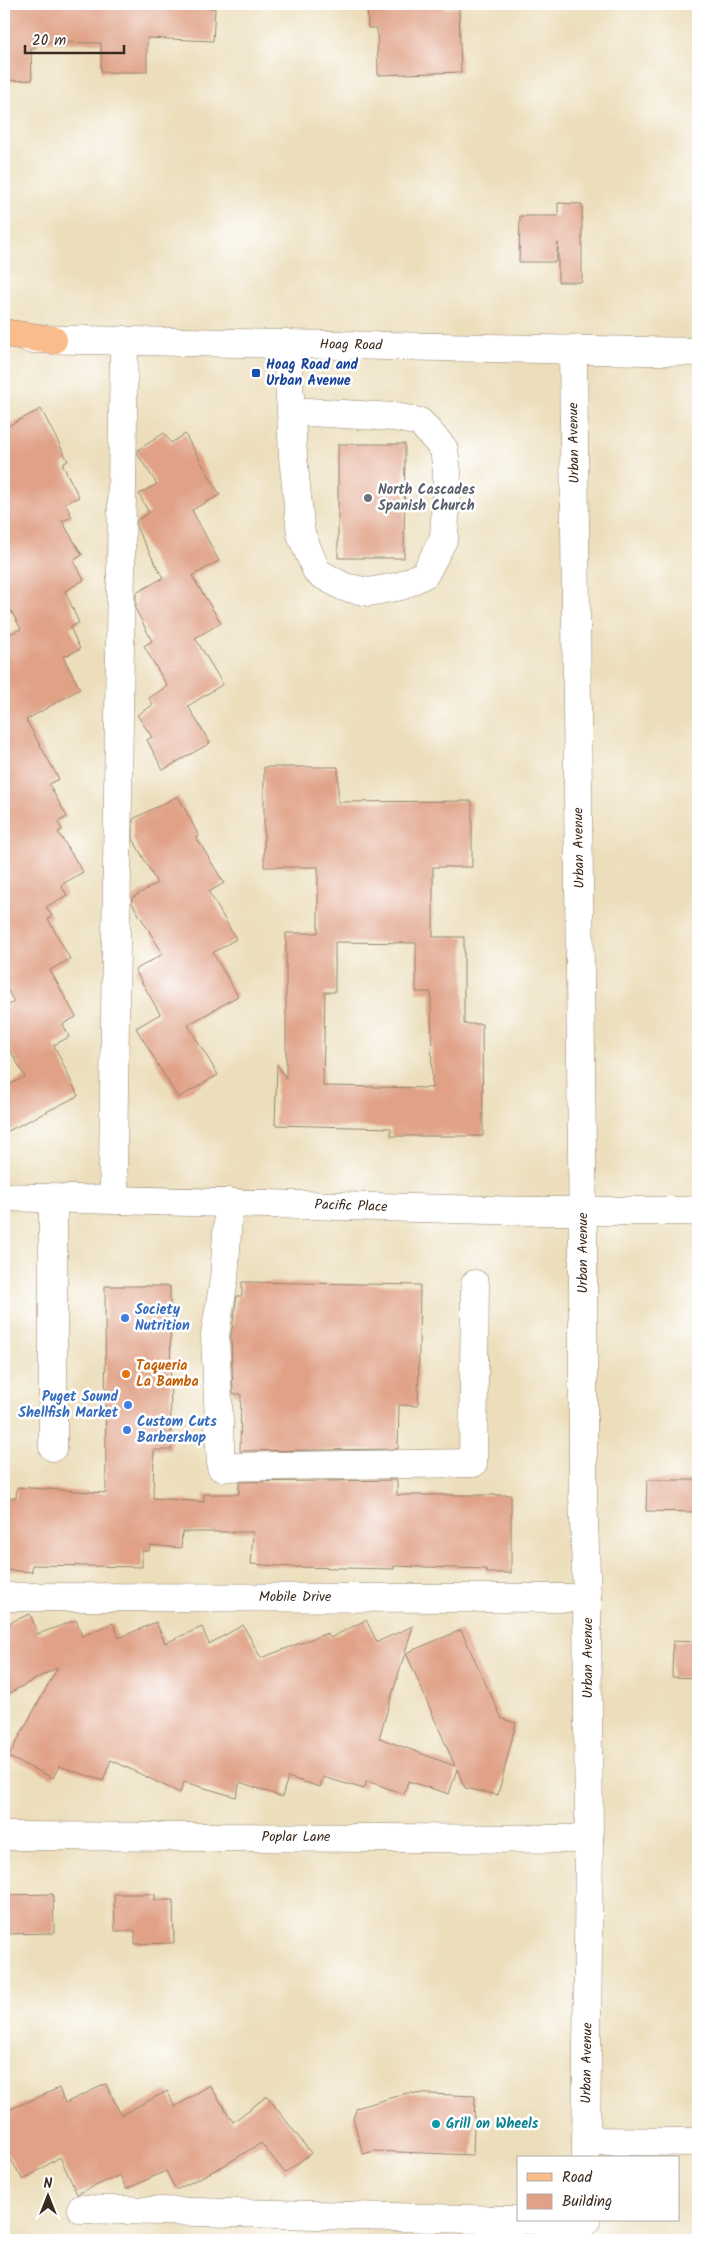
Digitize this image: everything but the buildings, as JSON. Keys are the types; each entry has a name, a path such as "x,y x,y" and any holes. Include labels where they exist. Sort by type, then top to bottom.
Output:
{"main road":[{"path":"4,333 53,340"}],"street":[{"name":"Hoag Road","path":"4,339 698,352"},
{"path":"115,1198 113,1168 124,340"},
{"path":"286,343 293,457 301,534 318,572 344,587 369,592 401,586 425,574 444,538 446,472 444,449 420,422 395,417 291,411"},
{"name":"Urban Avenue","path":"573,349 583,1495 587,1598 589,1839 586,2149"},
{"name":"Pacific Place","path":"4,1197 115,1198 582,1211 698,1211"},
{"path":"52,1447 53,1198"},
{"path":"228,1202 224,1279 215,1336 221,1467 474,1463 475,1284"},
{"name":"Mobile Drive","path":"4,1597 587,1598"},
{"name":"Poplar Lane","path":"4,1836 589,1839"},
{"path":"586,2149 698,2142"},
{"path":"81,2209 586,2228"}],"place":[{"name":"Hoag Road and Urban Avenue","path":"256,373"},
{"name":"North Cascades Spanish Church","path":"368,498"},
{"name":"Society Nutrition","path":"125,1318"},
{"name":"Taqueria La Bamba","path":"126,1374"},
{"name":"Puget Sound Shellfish Market","path":"128,1405"},
{"name":"Custom Cuts Barbershop","path":"127,1430"},
{"name":"Grill on Wheels","path":"436,2124"}]}
